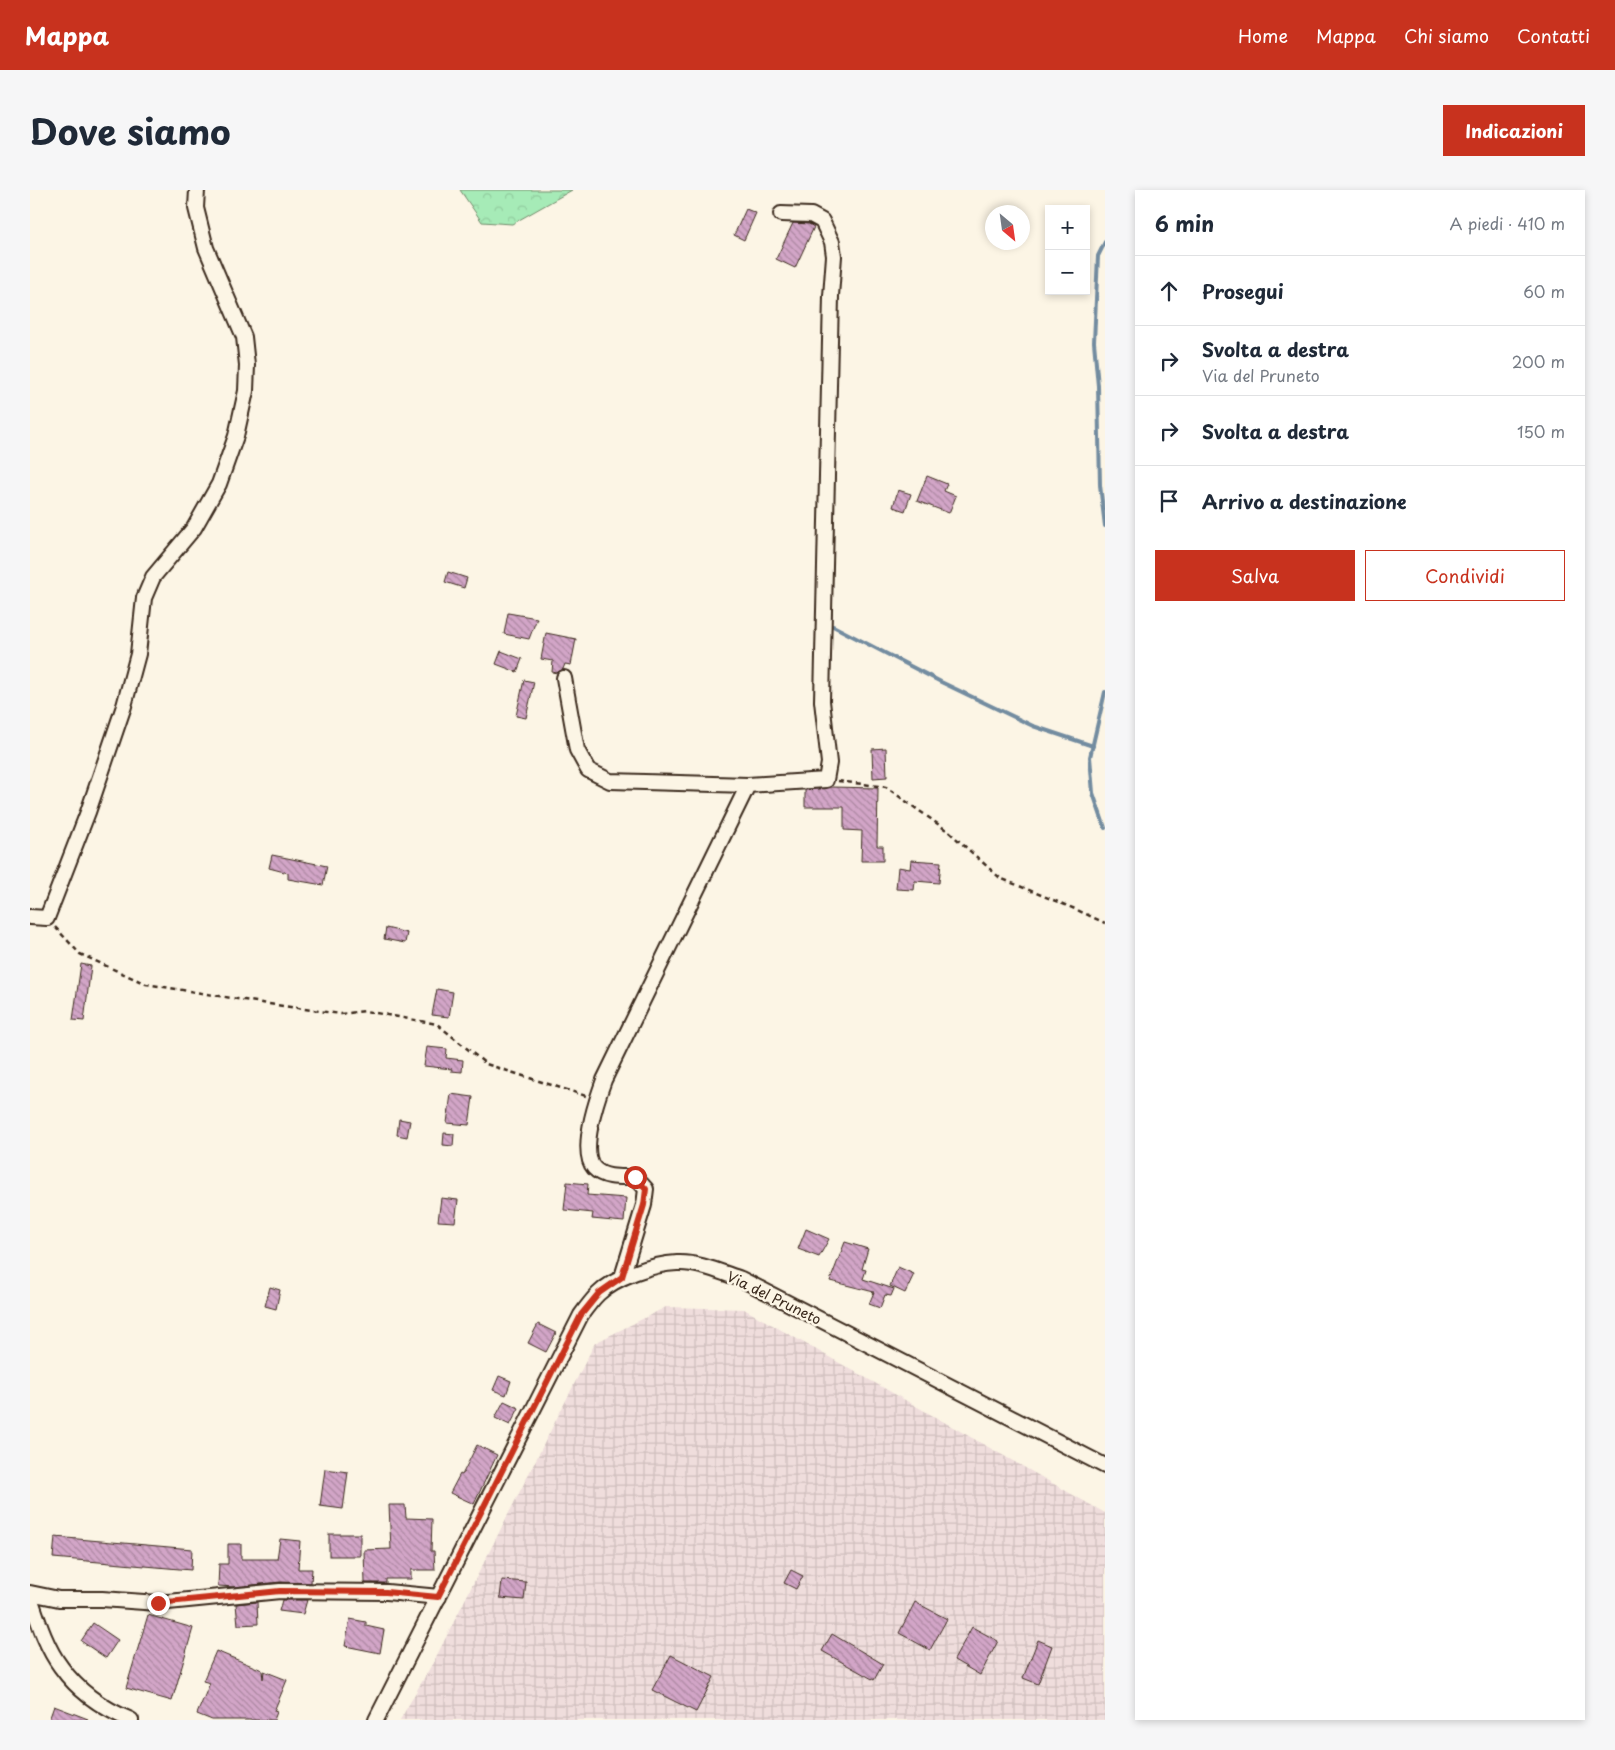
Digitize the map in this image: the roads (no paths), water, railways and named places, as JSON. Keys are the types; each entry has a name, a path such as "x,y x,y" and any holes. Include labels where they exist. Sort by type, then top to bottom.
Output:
{"street":[{"path":"30,917 47,918 88,812 124,706 138,654 144,598 153,577 194,528 219,484 236,436 246,391 247,365 244,337 206,248 196,208 196,190"},
{"path":"564,678 577,750 588,770 610,781 748,785 826,780 829,763 822,701 831,296 834,256 832,242 822,221 811,215 781,214"},
{"path":"622,1277 644,1205 646,1189 635,1177 609,1176 594,1168 588,1152 593,1112 604,1080 748,785"},
{"name":"Via del Pruneto","path":"376,1720 581,1315 599,1293 622,1277 646,1269 677,1263 703,1266 741,1279 1105,1466"},
{"path":"30,1592 59,1599 102,1599 158,1603 280,1591 386,1592 438,1597"},
{"path":"30,1597 43,1633 61,1667 85,1693 117,1714 131,1720"}],"waterway":[{"path":"1105,242 1098,256 1094,342 1098,386 1100,485 1105,526"},
{"path":"833,626 941,682 1033,726 1093,746"},
{"path":"1105,692 1090,757 1093,793 1105,828"}]}
